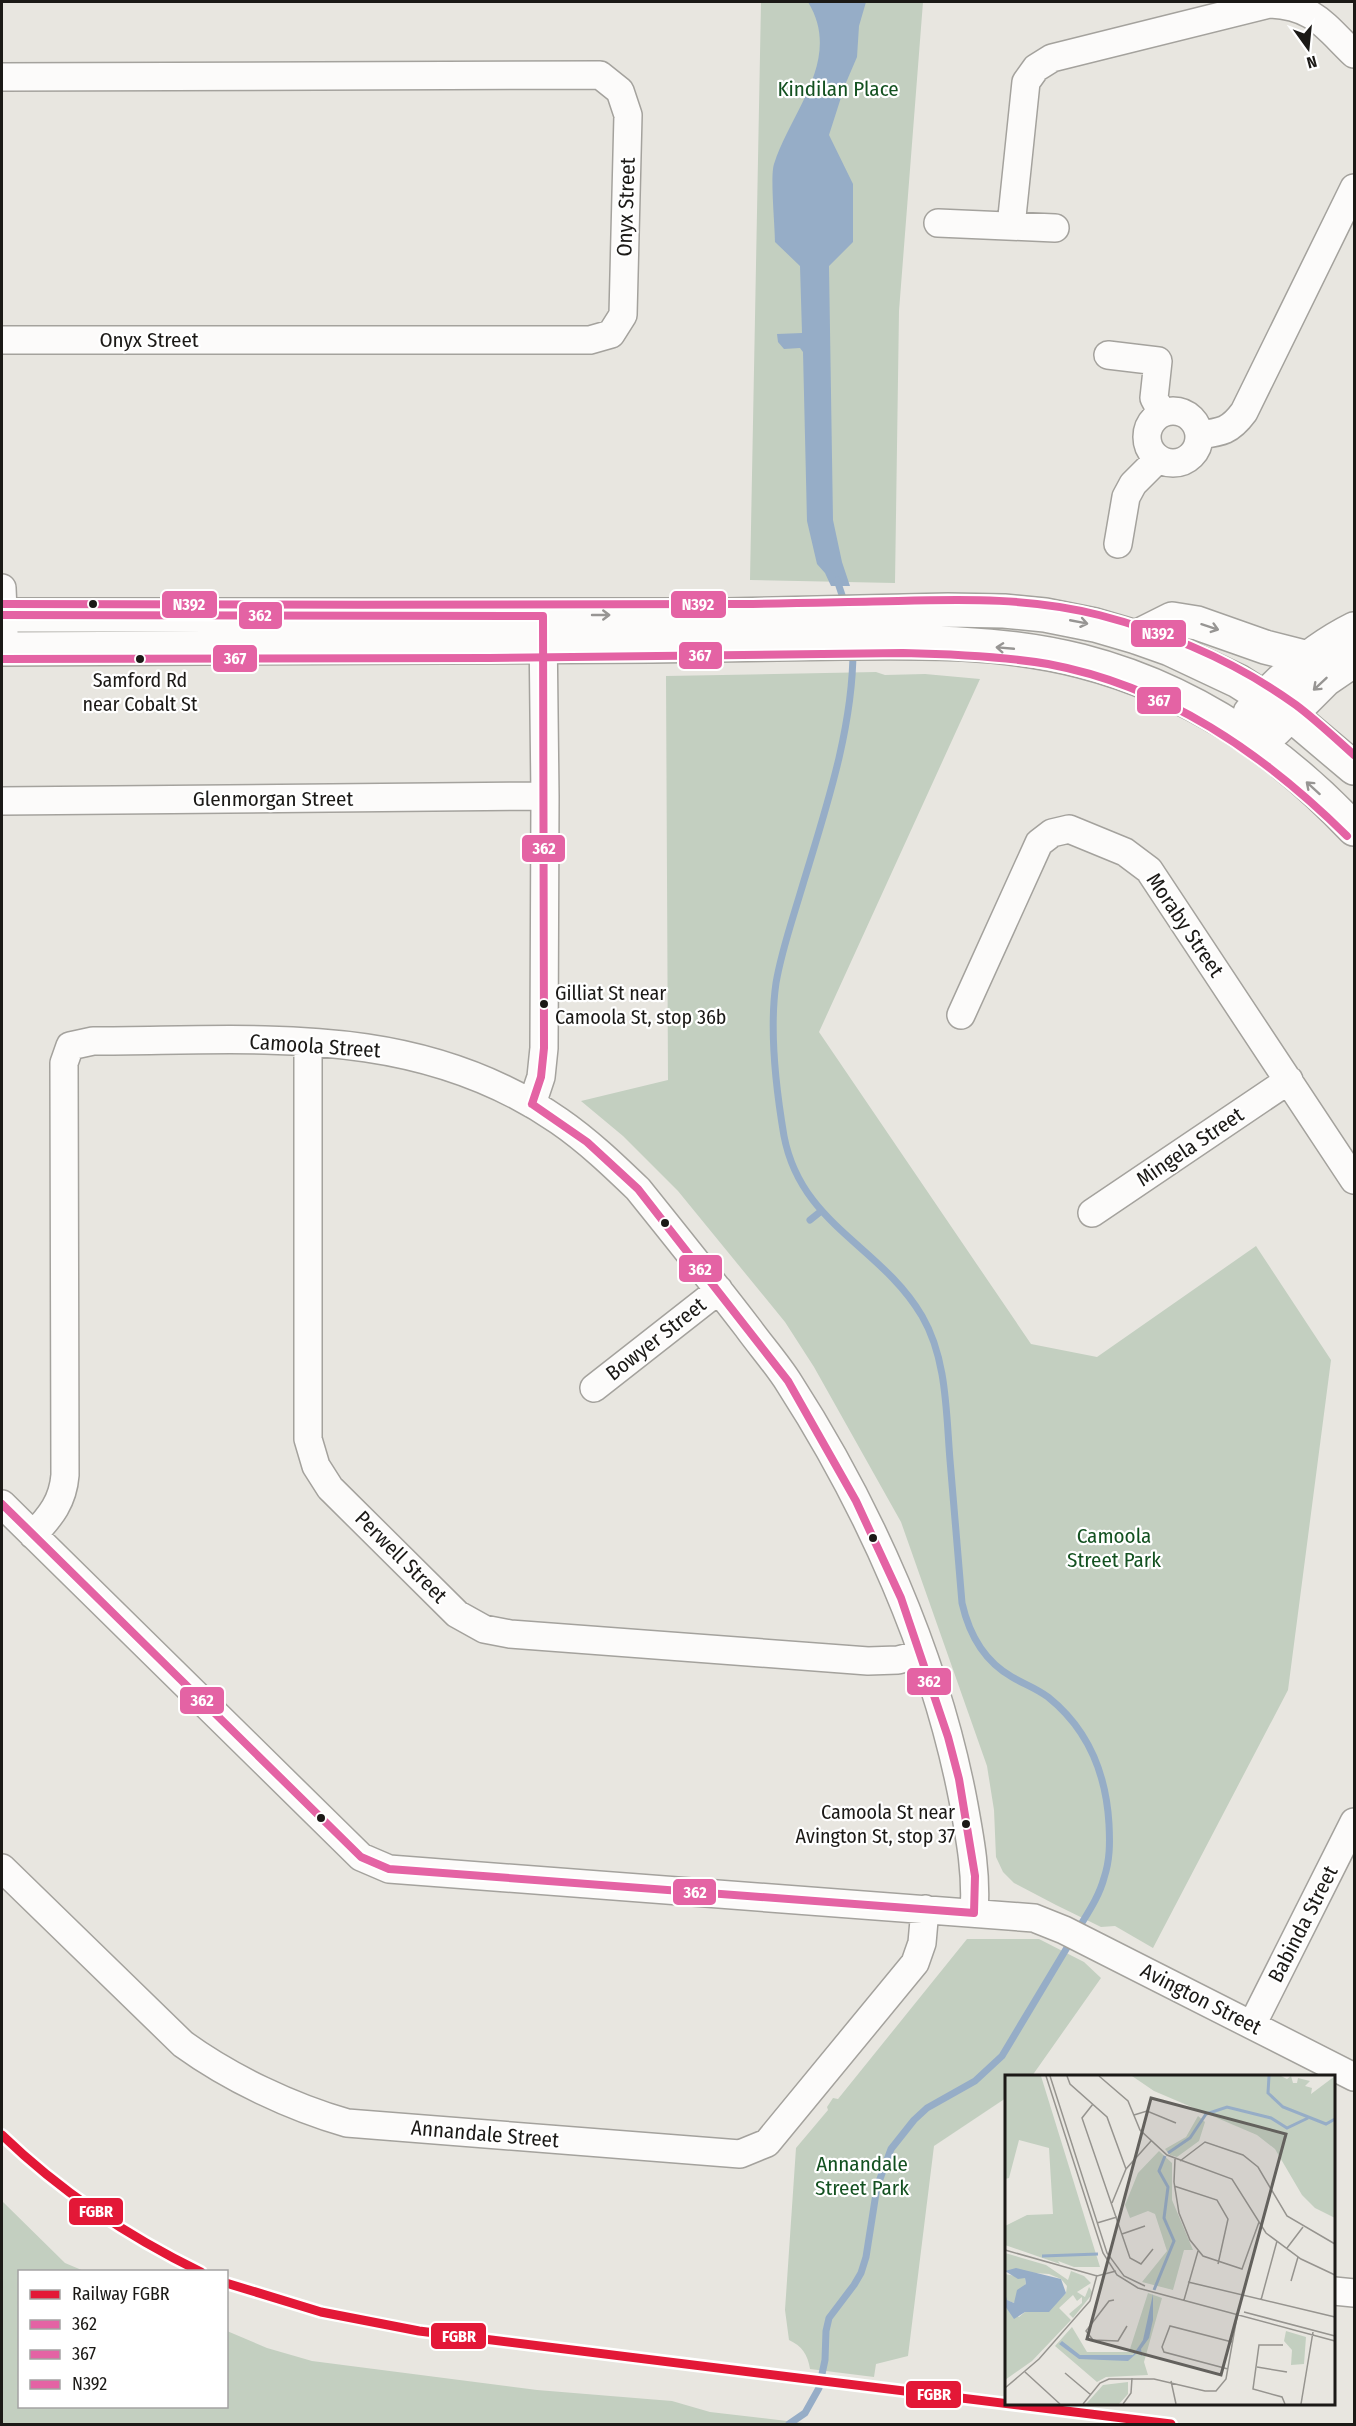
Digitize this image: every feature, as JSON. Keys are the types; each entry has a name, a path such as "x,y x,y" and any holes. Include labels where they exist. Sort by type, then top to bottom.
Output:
{"main road":[{"path":"2,606 543,616 814,628"},
{"path":"875,627 948,610 1045,615 1095,625 1136,637 1202,664 1277,705 1354,768"},
{"path":"1136,637 1172,619 1197,623 1265,647 1308,658"},
{"path":"4,649 543,648 814,628 875,627 969,644 1021,649 1081,661 1166,691 1249,736 1318,792 1354,829"},
{"path":"1249,736 1277,705 1308,658 1337,637 1354,629"},
{"path":"1277,705 1325,680 1354,660"}],"street":[{"path":"1011,226 1026,82 1036,68 1052,58 1269,4 1290,5 1310,13 1354,54"},
{"name":"Onyx Street","path":"2,78 600,75 620,91 628,115 623,315 611,334 590,340 2,340"},
{"path":"1199,435 1219,433 1233,426 1244,412 1347,222 1354,188"},
{"path":"938,223 1055,228"},
{"path":"1108,355 1158,361 1154,398 1162,413"},
{"path":"1170,411 1186,414 1197,427 1198,445 1194,454 1186,460 1167,463 1151,454 1146,438 1150,423 1162,413 1170,411"},
{"path":"1118,544 1126,497 1133,484 1158,459"},
{"path":"2,606 4,649"},
{"path":"532,1104 544,1062 543,616"},
{"name":"Glenmorgan Street","path":"2,801 545,796"},
{"name":"Moraby Street","path":"961,1015 1040,843 1052,833 1070,829 1125,852 1149,870 1354,1180"},
{"name":"Camoola Street","path":"33,1535 52,1516 64,1490 64,1063 70,1046 93,1041 308,1042 354,1045 410,1055 474,1075 532,1104 587,1142 638,1189 788,1381 817,1429 877,1544 901,1598 942,1716 959,1779 975,1876 974,1913"},
{"name":"Perwell Street","path":"308,1042 308,1438 316,1466 330,1488 457,1614 484,1629 510,1634 868,1660 898,1660 921,1654"},
{"name":"Mingela Street","path":"1092,1213 1289,1080"},
{"name":"Bowyer Street","path":"594,1388 719,1290"},
{"name":"Avington Street","path":"2,1504 361,1857 389,1869 1020,1916 1048,1923 1354,2077"},
{"name":"Babinda Street","path":"1252,2025 1354,1822"},
{"name":"Annandale Street","path":"2,1868 183,2044 212,2065 316,2114 347,2123 740,2154 767,2143 915,1964 922,1943 925,1909"},
{"path":"1335,2290 1354,2294"}],"green space":[{"name":"Kindilan Place","path":"761,2 923,2 899,311 895,583 750,580"},
{"name":"Camoola Street Park","path":"876,672 885,675 925,674 980,679 819,1032 1031,1344 1097,1357 1256,1246 1331,1360 1288,1690 1153,1948 1115,1926 1101,1927 1056,1905 1014,1883 1003,1872 996,1857 994,1810 987,1766 901,1522 814,1367 785,1322 678,1191 623,1136 581,1101 668,1080 666,676"},
{"name":"Annandale Street Park","path":"967,1939 1039,1939 1084,1962 1101,1978 1033,2075 1005,2075 1005,2099 934,2146 908,2356 876,2364 874,2377 810,2369 804,2352 789,2340 785,2310 796,2148 828,2110 827,2107 833,2098 838,2099"},
{"path":"2,2201 65,2263 82,2270 18,2270 18,2408 228,2408 228,2331 267,2348 312,2361 537,2390 672,2401 710,2412 812,2424 2,2424"}],"water":[{"path":"808,2 866,2 859,26 857,57 845,85 829,135 853,184 853,242 829,266 833,520 850,586 831,586 825,573 817,564 807,521 803,352 800,348 784,349 778,342 777,334 802,333 800,266 775,242 772,179 774,164 817,64 820,44 817,23"}],"waterway":[{"path":"837,580 845,604"},
{"path":"853,650 848,712 835,774 783,950 776,983 773,1021 774,1060 784,1136 793,1166 807,1192 824,1213 905,1292 922,1316 930,1333 944,1386 962,1603 974,1636 993,1663 1012,1677 1044,1694 1062,1710 1084,1738 1099,1770 1107,1805 1108,1858 1099,1892 1077,1931"},
{"path":"810,1220 820,1212"},
{"path":"789,2424 805,2413 819,2388 825,2360 829,2318 861,2273 866,2257 877,2187 891,2149 914,2120 927,2108 975,2081 1002,2056 1071,1941"}],"rail line":[{"name":"FGBR","path":"2,2135 71,2194 121,2228 197,2270"},
{"name":"FGBR","path":"228,2284 321,2312 419,2331 1005,2403"},
{"name":"FGBR","path":"1017,2405 1171,2424"}],"transit line":[{"name":"N392","path":"2,604 633,605 949,600 1049,605 1125,622 1202,651 1250,676 1296,705 1354,755"},
{"name":"362","path":"3,615 543,616 544,1048 541,1077 532,1104"},
{"name":"367","path":"2,659 489,658 903,653 1030,661 1091,674 1133,688 1172,706 1247,751 1281,777 1347,836"},
{"name":"362","path":"532,1104 587,1142 638,1189 788,1381 856,1501 901,1598 948,1737 959,1779 975,1876 974,1913"},
{"name":"362","path":"2,1504 361,1857 389,1869 974,1913"}],"place":[{"name":"Samford Rd near Cobalt St","path":"140,659"},
{"name":"Gilliat St near Camoola St, stop 36b","path":"544,1004"},
{"name":"Camoola St near Avington St, stop 37","path":"966,1824"}]}
